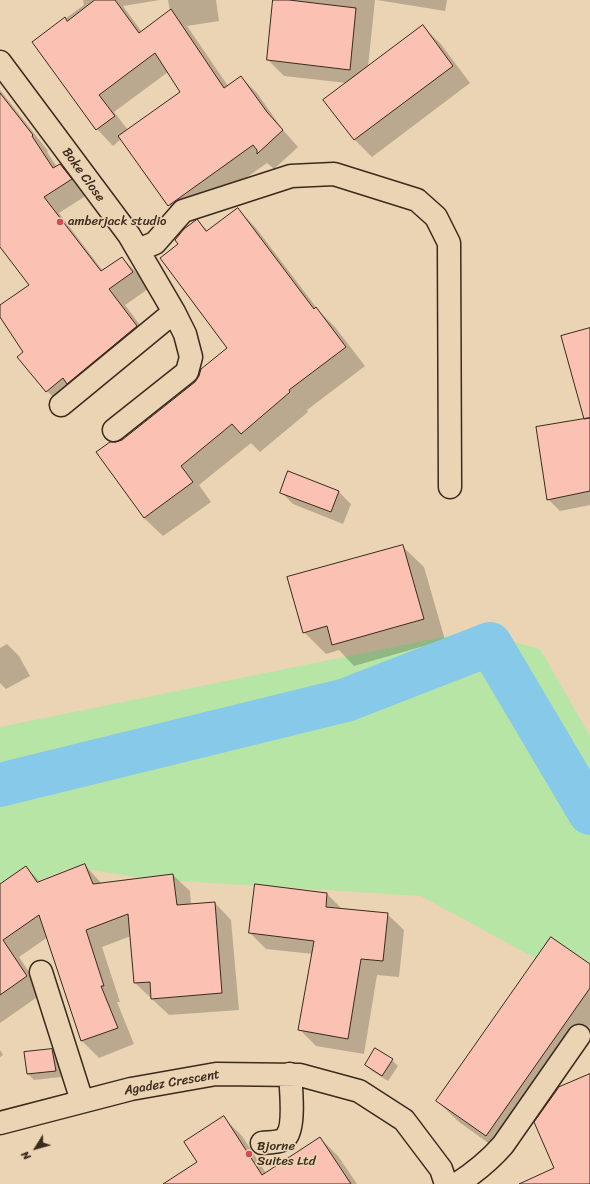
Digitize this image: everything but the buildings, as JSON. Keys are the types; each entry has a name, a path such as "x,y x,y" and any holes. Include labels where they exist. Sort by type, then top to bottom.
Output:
{"street":[{"name":"Boke Close","path":"0,62 129,235 174,312 185,334 191,357 187,372 114,430"},
{"path":"138,250 155,243 183,211 291,176 334,174 417,200 436,217 450,243 450,487"},
{"path":"61,405 174,312"},
{"path":"41,972 82,1102"},
{"path":"457,1184 476,1172 503,1145 579,1036"},
{"name":"Agadez Crescent","path":"0,1123 131,1089 216,1074 300,1075 359,1091 404,1120 441,1169 446,1184"},
{"path":"262,1143 279,1141 286,1138 290,1130 292,1118 290,1074"}],"green space":[{"path":"472,631 540,649 590,736 590,988 421,896 147,879 73,867 0,895 0,727"}],"waterway":[{"path":"0,785 346,700 490,644 590,813"}],"place":[{"name":"amberjack studio","path":"60,222"},
{"name":"Bjorne Suites Ltd","path":"249,1154"}]}
